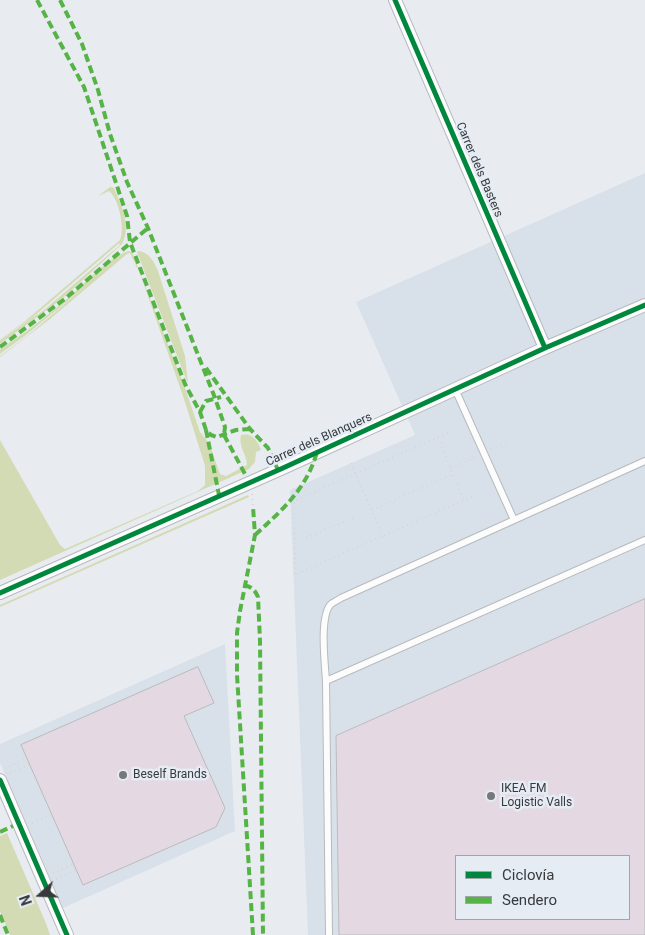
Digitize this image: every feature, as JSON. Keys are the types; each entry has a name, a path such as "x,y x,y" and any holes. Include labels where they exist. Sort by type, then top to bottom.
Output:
{"street":[{"name":"Carrer dels Basters","path":"395,0 545,348"},
{"name":"Carrer dels Blanquers","path":"0,593 283,468 545,348 645,305"},
{"path":"4,774 67,935"}],"lane":[{"path":"454,389 514,520"},
{"path":"329,935 325,619 330,605 341,598 645,461"},
{"path":"326,681 645,540"}],"path":[{"path":"448,433 294,502 295,575 474,496"},
{"path":"438,438 464,500"},
{"path":"492,449 507,442"},
{"path":"451,468 476,457"},
{"path":"351,463 383,536"},
{"path":"372,510 454,474"},
{"path":"253,507 253,497 257,496"},
{"path":"306,538 355,517"},
{"path":"4,774 27,758"},
{"path":"4,774 30,764"},
{"path":"30,824 52,815"},
{"path":"51,874 74,864"},
{"path":"54,880 76,870"}],"shaded area":[{"path":"645,173 645,935 308,935 290,490 415,435 356,302"},
{"name":"Beself Brands","path":"225,644 235,831 63,908 0,763 0,744"}],"green space":[{"path":"110,187 114,188 120,201 126,223 125,237 122,244 63,298 0,344 0,340 44,310 120,245 119,243 33,317 0,339 24,322 120,240 122,228 116,200 109,191 98,196"},
{"path":"129,251 132,252 185,388 200,432 209,443 220,474 226,476 247,465 240,439 241,435 245,434 254,438 261,450 256,452 255,462 249,469 0,580 0,440 60,545 65,549 198,491 205,485 205,466 184,399 141,276 130,253 50,319 0,357 92,281 0,354 0,349 52,311 106,264"},
{"path":"139,251 149,256 158,271 185,356 188,384 137,252"},
{"path":"248,495 249,497 0,607 0,605"},
{"path":"7,833 50,935 10,935 0,911 0,836"}],"building":[{"name":"IKEA FM Logistic Valls","path":"645,599 645,935 339,935 336,736"},
{"name":"Beself Brands","path":"198,667 214,703 184,716 225,808 216,827 83,885 21,745"}],"marked path":[{"path":"37,0 84,87 127,216 130,242 185,384 200,412 206,430 211,435 217,437 236,430 250,429"},
{"path":"60,0 82,44 127,182 148,228 215,398 225,427 224,435"},
{"path":"0,347 66,298 148,228"},
{"path":"206,368 250,429 268,448 278,470"},
{"path":"200,412 206,401 221,397"},
{"path":"206,430 219,495"},
{"path":"224,435 245,474"},
{"path":"255,535 284,508 300,488 317,452"},
{"path":"253,507 255,535 237,633 237,675 253,935"},
{"path":"244,585 253,589 258,597 263,935"},
{"path":"0,832 13,826"},
{"path":"0,915 8,935"}],"cycle path":[{"path":"395,0 545,348"},
{"path":"0,593 283,468 545,348 645,305"},
{"path":"0,780 67,935"}],"place":[{"name":"Beself Brands","path":"123,775"},
{"name":"IKEA FM Logistic Valls","path":"491,796"}]}
